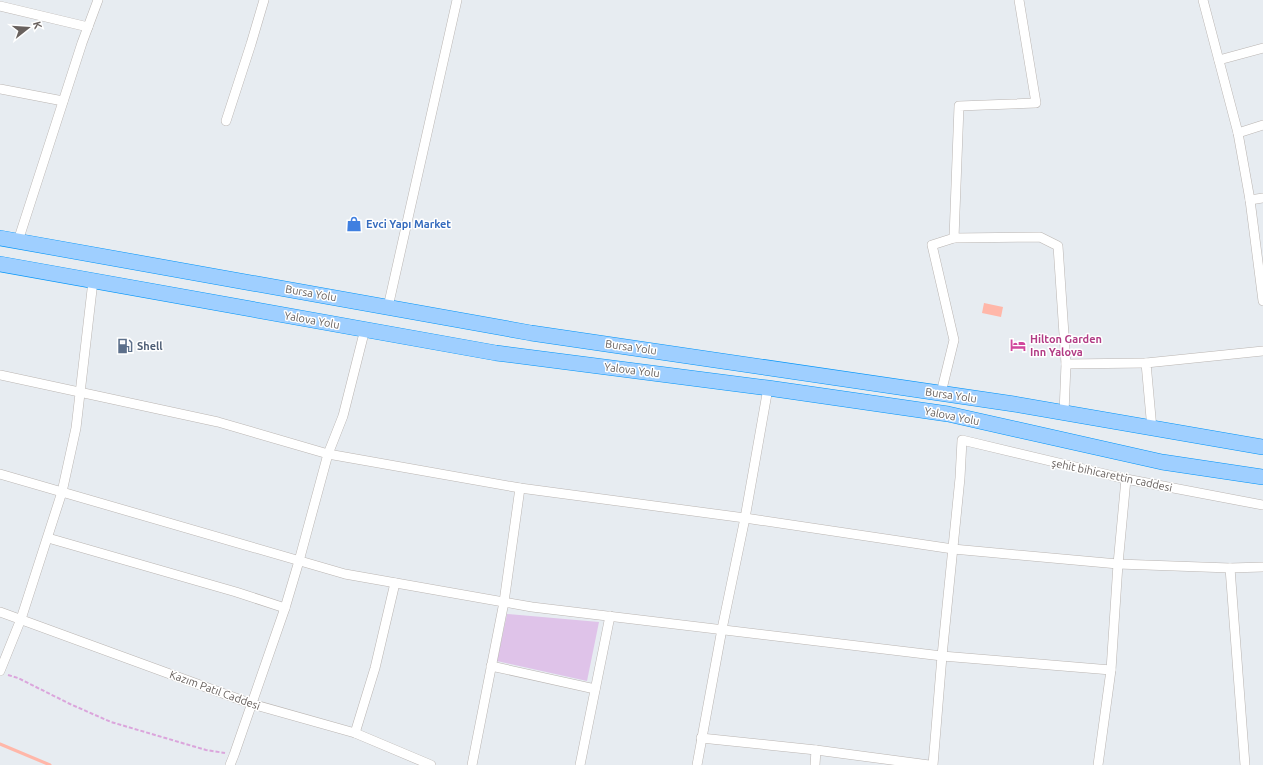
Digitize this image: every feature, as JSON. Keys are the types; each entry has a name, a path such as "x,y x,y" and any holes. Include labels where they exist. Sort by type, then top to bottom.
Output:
{"highway":[{"name":"Bursa Yolu","path":"0,238 531,333 941,393 1263,447"},
{"name":"Yalova Yolu","path":"0,264 496,353 768,388 948,414 1162,462 1263,477"}],"street":[{"path":"18,241 63,101 98,0"},
{"path":"226,121 264,0"},
{"path":"388,307 457,0"},
{"path":"954,238 959,106 1036,103 1019,0"},
{"path":"1203,0 1238,133 1250,200 1261,276 1263,301"},
{"path":"0,6 88,27"},
{"path":"1219,60 1263,48"},
{"path":"0,89 63,101"},
{"path":"1238,133 1263,125"},
{"path":"1250,200 1263,198"},
{"path":"941,393 954,340 932,245 954,238 1040,237 1058,246 1066,364 1064,413"},
{"path":"3,673 62,492 76,428 93,281"},
{"path":"230,765 285,608 328,454 343,416 365,329"},
{"path":"1066,364 1146,363 1263,351"},
{"path":"1146,363 1152,428"},
{"path":"0,375 218,422 328,454 520,488 745,518 953,549 1118,564 1230,568 1263,567"},
{"path":"697,765 722,629 745,518 768,388"},
{"name":"şehit bihicarettin caddesi","path":"953,549 962,440 1126,479 1263,505"},
{"path":"0,474 345,574 395,583 532,607 942,656 1111,670"},
{"path":"1098,765 1111,670 1118,564 1126,479"},
{"path":"472,765 504,602 520,488"},
{"path":"48,538 236,592 285,608"},
{"path":"933,765 953,549"},
{"path":"1230,568 1245,765"},
{"path":"355,733 375,668 395,583"},
{"name":"Kazım Patıl Caddesi","path":"0,612 252,704 355,733 431,765"},
{"path":"580,765 610,616"},
{"path":"491,666 596,689"},
{"path":"702,738 816,750 929,765"},
{"path":"815,765 816,750"}],"path":[{"path":"3,673 18,678 70,704 111,722 206,750 234,755"}],"shaded area":[{"path":"984,303 1003,307 1001,317 982,313"},
{"path":"507,614 599,622 587,681 497,661"}],"waterway":[{"path":"0,744 50,765"}],"place":[{"name":"Evci Yapı Market","path":"354,224"},
{"name":"Hilton Garden Inn Yalova","path":"1018,345"},
{"name":"Shell","path":"125,346"}]}
